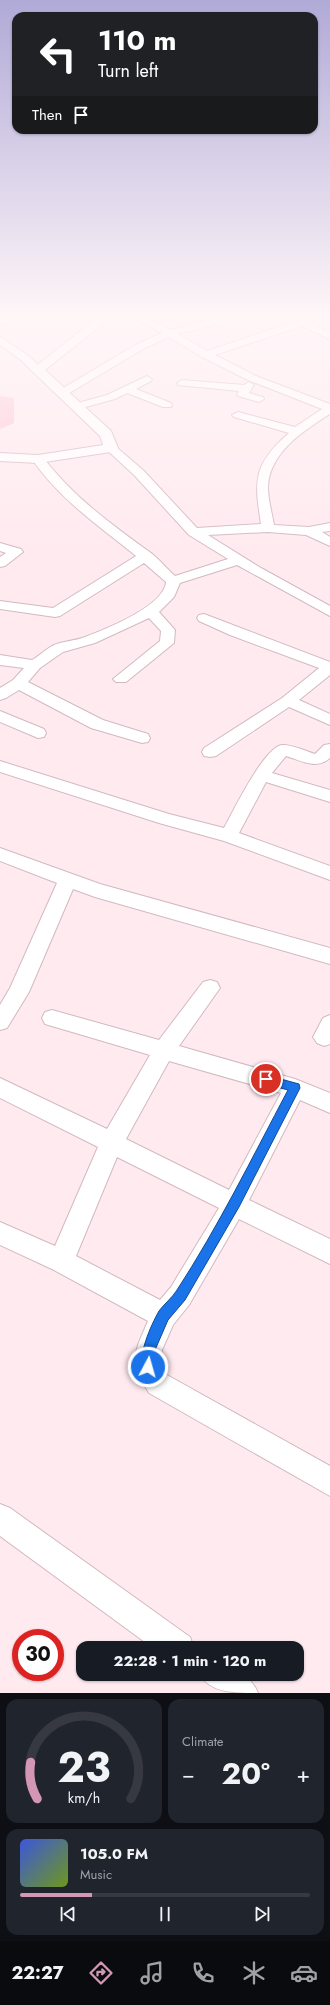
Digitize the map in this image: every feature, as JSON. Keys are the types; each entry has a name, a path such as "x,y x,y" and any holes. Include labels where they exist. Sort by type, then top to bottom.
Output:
{"street":[{"path":"66,396 106,434 111,448 139,473 194,532 238,560 330,612"},
{"path":"78,406 113,396"},
{"path":"144,396 166,405"},
{"path":"249,396 259,399"},
{"path":"290,396 330,409"},
{"path":"268,528 262,487 267,464 296,431 330,409"},
{"path":"238,415 296,431"},
{"path":"0,456 38,459 111,448"},
{"path":"38,459 56,482 112,531 146,556 173,581"},
{"path":"194,532 268,528 309,531 330,526"},
{"path":"309,531 330,542"},
{"path":"0,547 16,552 0,563"},
{"path":"0,605 55,613 146,556"},
{"path":"173,581 238,560"},
{"path":"0,695 18,682 35,665 58,649 90,640 151,612 171,591 173,581"},
{"path":"121,679 167,643 168,630 151,612"},
{"path":"204,618 235,632 330,667"},
{"path":"0,660 35,665"},
{"path":"210,752 288,701 330,667"},
{"path":"18,682 97,724 142,738"},
{"path":"288,701 330,720"},
{"path":"0,716 38,733"},
{"path":"229,836 261,775 283,750 318,760 330,750"},
{"path":"0,766 109,800 165,820 229,836 330,873"},
{"path":"261,775 330,796"},
{"path":"0,854 95,890 330,956"},
{"path":"0,1022 19,992 68,879"},
{"path":"60,1261 112,1142 164,1050 210,988"},
{"path":"52,1018 295,1088 330,1103"},
{"path":"0,1086 330,1252"},
{"path":"295,1088 234,1203 180,1296 164,1316 149,1350 148,1367 158,1384 330,1482"},
{"path":"0,1233 60,1261 164,1316"},
{"path":"0,1518 169,1641"}],"shaded area":[{"path":"0,396 14,398 14,423 0,429"}],"route":[{"path":"148,1367 149,1350 164,1316 180,1296 234,1203 295,1088 266,1079"}]}
